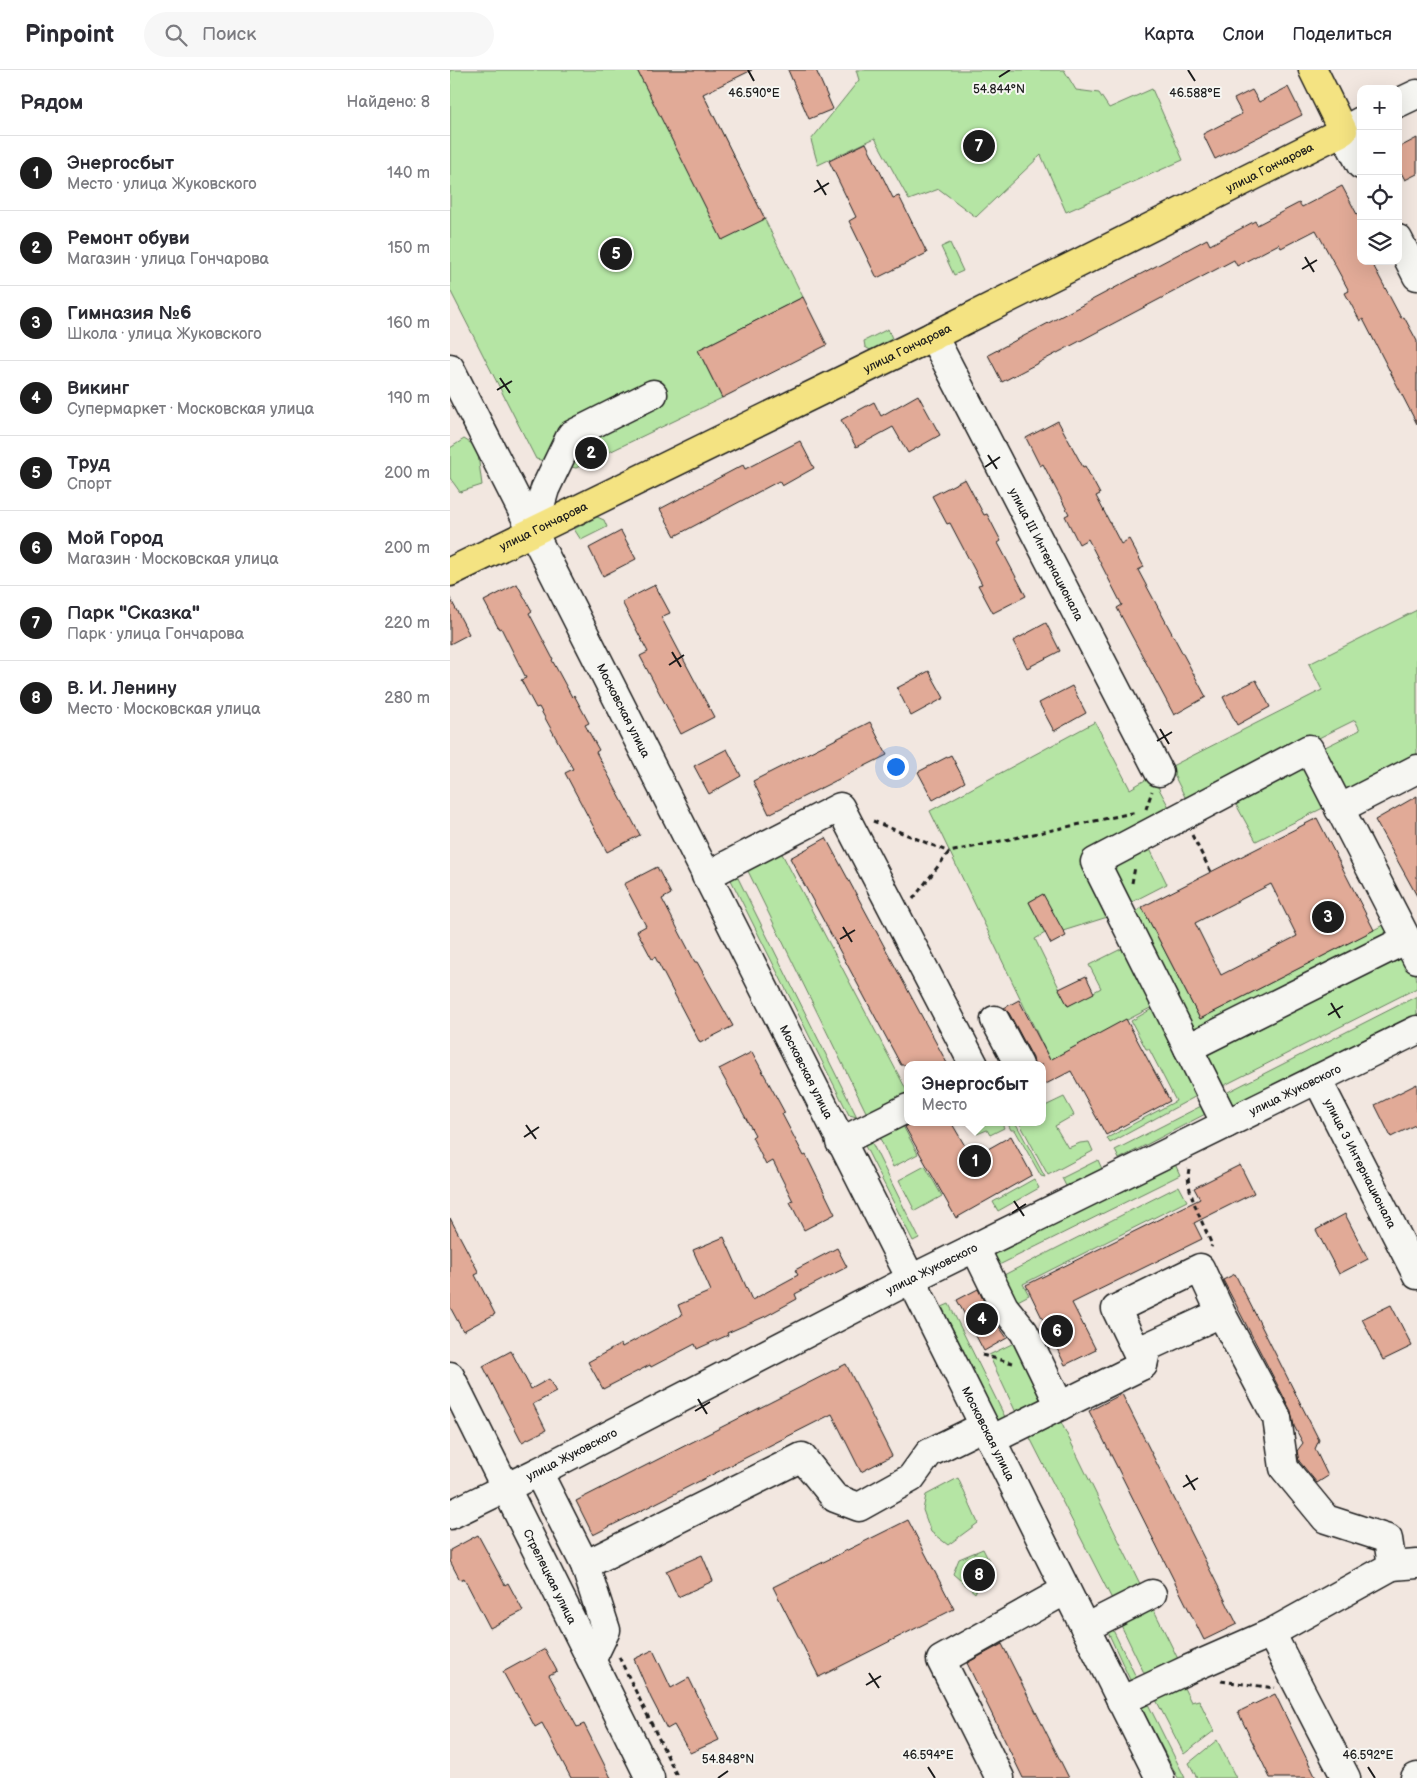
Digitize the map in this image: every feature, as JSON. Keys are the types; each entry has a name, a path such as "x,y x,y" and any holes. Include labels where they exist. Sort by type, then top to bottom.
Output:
{"main road":[{"path":"1313,70 1352,126"},
{"name":"улица Гончарова","path":"450,572 933,336 1352,126"}],"street":[{"path":"1402,101 1417,94"},
{"path":"1352,126 1357,148"},
{"path":"1402,247 1417,276"},
{"name":"улица III Интернационала","path":"933,336 1160,772"},
{"name":"Московская улица","path":"451,370 911,1279 1160,1778"},
{"path":"533,530 545,488 571,435 653,394"},
{"path":"1188,1048 1412,949 1309,749 1094,862 1226,1124"},
{"path":"1339,809 1417,769"},
{"path":"706,876 840,807 972,1061"},
{"path":"995,1020 1017,1061"},
{"name":"улица Жуковского","path":"450,1515 507,1488 911,1279 1417,1030"},
{"name":"улица 3 Интернационала","path":"1318,1079 1417,1275"},
{"path":"840,1142 904,1110"},
{"path":"975,1248 1004,1308 1024,1332 1060,1406"},
{"path":"1121,1701 1271,1634 1405,1565 1388,1539 1326,1519 1284,1468 1277,1418 1221,1313 1200,1268 1116,1309 1143,1365"},
{"path":"584,1565 802,1457 835,1498 859,1507 911,1478 929,1453 1060,1406 1143,1365 1148,1347 1221,1313"},
{"name":"Стрелецкая улица","path":"450,1376 650,1778"},
{"path":"538,1472 584,1565 606,1630 592,1659"},
{"path":"1000,1778 941,1660 1066,1590"},
{"path":"1085,1628 1152,1594"},
{"path":"1271,1634 1346,1778"}],"path":[{"path":"840,807 949,852 1145,810 1182,815"},
{"path":"897,918 949,852"},
{"path":"1196,1139 1187,1175 1194,1202 1212,1244 1200,1268"},
{"path":"606,1630 678,1778"},
{"path":"1217,1680 1302,1692"}],"green space":[{"path":"450,70 691,70 803,297 698,350 722,398 576,468 536,459 450,290"},
{"path":"856,70 1064,70 1076,90 1099,93 1109,108 1152,89 1183,160 1066,212 1041,155 976,217 939,189 909,200 875,138 818,165 811,140 859,80"},
{"path":"950,243 963,271 954,275 941,247"},
{"path":"888,329 894,343 874,352 865,347 864,341"},
{"path":"464,439 477,447 482,485 460,492 450,478 450,448"},
{"path":"597,517 604,520 607,527 581,540 574,529"},
{"path":"1417,610 1417,763 1345,800 1319,750 1360,730 1355,720 1188,803 1170,767 1322,690 1309,664"},
{"path":"1095,722 1130,789 1152,776 1170,809 1086,857 1117,914 1063,931 1043,895 1029,902 1045,933 1035,939 1068,1006 1101,988 1089,965 1129,945 1158,1004 1050,1060 930,811"},
{"path":"1291,767 1311,770 1329,805 1256,841 1233,799"},
{"path":"1148,845 1167,884 1128,904 1111,873 1114,863"},
{"path":"780,850 904,1085 904,1095 867,1114 746,867"},
{"path":"734,870 857,1117 849,1115 730,878"},
{"path":"1142,907 1200,1019 1389,922 1385,936 1194,1035 1132,915"},
{"path":"1402,956 1410,963 1414,970 1417,988 1217,1089 1205,1053"},
{"path":"1417,996 1417,1016 1239,1105 1227,1103 1222,1095"},
{"path":"1157,1006 1202,1093 1110,1143 1107,1138 1176,1101 1149,1049 1146,1049 1131,1021"},
{"path":"1064,1097 1074,1115 1055,1126 1068,1148 1080,1143 1089,1142 1093,1151 1048,1175 1021,1126 1046,1126 1046,1106"},
{"path":"1209,1102 1213,1110 1119,1159 1115,1150"},
{"path":"902,1124 918,1154 893,1167 879,1136"},
{"path":"972,1126 1003,1126 1004,1128 990,1135 987,1130 977,1134"},
{"path":"1009,1126 1017,1126 1045,1177 1041,1176 1015,1130 1011,1130"},
{"path":"870,1139 919,1238 913,1241 863,1142"},
{"path":"1098,1160 1102,1169 1067,1188 1062,1178"},
{"path":"1175,1164 1180,1175 993,1268 988,1257"},
{"path":"925,1166 942,1196 915,1211 899,1180"},
{"path":"1034,1179 1039,1188 998,1211 993,1202"},
{"path":"1179,1186 1187,1201 1023,1284 1029,1295 1012,1304 998,1278"},
{"path":"949,1304 1006,1419 999,1423 942,1307"},
{"path":"1018,1341 1050,1406 1020,1421 989,1355"},
{"path":"1059,1418 1143,1590 1115,1605 1028,1434"},
{"path":"958,1478 978,1523 948,1545 931,1532 923,1510 926,1495"},
{"path":"983,1549 990,1563 975,1593 953,1574 959,1559"},
{"path":"1150,1602 1180,1663 1147,1679 1118,1619"},
{"path":"1110,1624 1137,1679 1131,1682 1107,1630"},
{"path":"1183,1686 1191,1702 1199,1700 1214,1731 1184,1754 1153,1694"},
{"path":"1145,1698 1185,1778 1178,1778 1140,1705"},
{"path":"1217,1740 1236,1778 1197,1778 1189,1763"}],"building":[{"path":"637,70 752,70 703,94 765,219 722,240"},
{"path":"788,70 816,70 833,109 809,119"},
{"path":"1288,87 1302,115 1215,159 1203,134 1242,114 1234,99 1252,90 1259,102"},
{"path":"1417,138 1417,174 1405,180 1402,174 1402,146"},
{"path":"866,143 893,198 899,196 927,253 877,278 849,221 856,217 829,161"},
{"path":"1342,186 1357,214 1357,265 1373,265 1401,318 1404,317 1417,341 1417,424 1363,319 1360,321 1345,293 1349,291 1316,230 1281,248 1279,244 1237,266 1234,260 1002,382 988,355 1207,239 1210,245 1255,221 1257,225 1299,203 1302,207"},
{"path":"803,297 827,345 722,398 698,350"},
{"path":"918,395 940,435 908,453 893,427 856,447 841,420 874,402 881,416"},
{"path":"1058,421 1100,494 1096,496 1121,544 1129,539 1144,567 1138,570 1206,697 1174,715 1117,608 1122,605 1088,539 1079,544 1065,516 1069,514 1043,464 1040,466 1026,438"},
{"path":"800,441 814,468 782,486 779,481 675,536 660,509 743,465 745,469"},
{"path":"965,479 984,515 987,514 1001,541 998,543 1026,596 993,613 978,585 982,584 950,523 947,524 932,496"},
{"path":"621,531 636,559 603,576 589,548"},
{"path":"517,584 532,611 529,613 552,660 589,723 585,725 599,750 596,752 640,835 607,852 565,773 573,769 539,707 536,708 521,680 526,678 501,628 499,629 484,601"},
{"path":"655,585 670,613 661,617 714,717 681,734 640,656 648,652 622,602"},
{"path":"450,598 469,634 450,644"},
{"path":"1046,623 1060,651 1027,668 1013,641"},
{"path":"929,671 944,698 911,716 897,688"},
{"path":"1256,680 1270,707 1237,725 1223,697"},
{"path":"1072,686 1086,713 1054,731 1039,703"},
{"path":"870,722 887,755 769,814 753,781"},
{"path":"727,749 741,776 709,794 694,766"},
{"path":"951,755 965,782 933,800 918,772"},
{"path":"1417,796 1417,896 1375,820"},
{"path":"1317,818 1374,930 1200,1019 1142,907","holes":["1271,884 1297,936 1221,975 1195,923"]},
{"path":"826,838 946,1061 904,1061 904,1065 901,1065 790,858"},
{"path":"657,867 671,894 662,899 695,962 697,962 733,1026 700,1043 655,957 652,959 637,931 646,926 624,884"},
{"path":"1043,894 1066,936 1051,944 1029,902"},
{"path":"1086,976 1094,993 1068,1006 1059,989"},
{"path":"1019,1000 1050,1060 1126,1019 1170,1101 1106,1135 1071,1071 1046,1084 1046,1061 1033,1061 1009,1013 1004,1008"},
{"path":"752,1052 785,1113 782,1114 804,1156 806,1155 835,1214 804,1230 790,1202 793,1201 773,1161 766,1165 752,1137 755,1135 719,1069"},
{"path":"1417,1084 1417,1124 1391,1137 1375,1105"},
{"path":"953,1126 972,1158 1011,1136 1032,1175 956,1218 905,1127"},
{"path":"1240,1165 1254,1193 1194,1223 1202,1239 1072,1303 1096,1350 1065,1365 1026,1285 1200,1199 1194,1188"},
{"path":"1345,1214 1368,1259 1339,1274 1316,1230"},
{"path":"450,1218 479,1273 475,1275 495,1314 463,1331 450,1307"},
{"path":"724,1237 752,1300 798,1275 795,1270 837,1248 847,1267 795,1294 797,1299 766,1316 727,1333 728,1335 697,1349 695,1344 603,1389 588,1362 621,1344 622,1347 682,1315 678,1305 711,1291 693,1250"},
{"path":"1235,1274 1319,1440 1315,1449 1328,1476 1317,1483 1299,1461 1297,1451 1303,1443 1294,1426 1291,1411 1223,1280"},
{"path":"978,1289 990,1314 1007,1338 984,1351 957,1300"},
{"path":"1391,1305 1412,1346 1383,1360 1362,1319"},
{"path":"511,1351 531,1389 549,1379 556,1392 533,1404 546,1430 522,1442 483,1366"},
{"path":"846,1364 892,1456 861,1472 832,1414 593,1535 576,1501"},
{"path":"1122,1394 1237,1624 1204,1640 1089,1411"},
{"path":"908,1520 954,1609 819,1677 773,1587"},
{"path":"478,1535 505,1585 508,1583 523,1611 490,1628 464,1578 460,1580 450,1561 450,1550"},
{"path":"702,1555 713,1581 678,1597 666,1571"},
{"path":"1002,1644 1069,1778 1023,1778 967,1663"},
{"path":"545,1649 557,1671 549,1675 577,1727 584,1724 611,1778 571,1778 542,1723 535,1727 517,1693 515,1694 503,1672"},
{"path":"653,1650 671,1688 689,1678 719,1740 690,1753 674,1725 667,1729 634,1659"},
{"path":"1275,1694 1316,1778 1270,1778 1238,1712"}],"place":[{"name":"Парк \"Сказка\"","path":"979,146"},
{"name":"Труд","path":"616,254"},
{"name":"Ремонт обуви","path":"591,453"},
{"name":"Гимназия №6","path":"1328,917"},
{"name":"Энергосбыт","path":"975,1161"},
{"name":"Викинг","path":"982,1319"},
{"name":"Мой Город","path":"1057,1331"},
{"name":"В. И. Ленину","path":"979,1575"}]}
